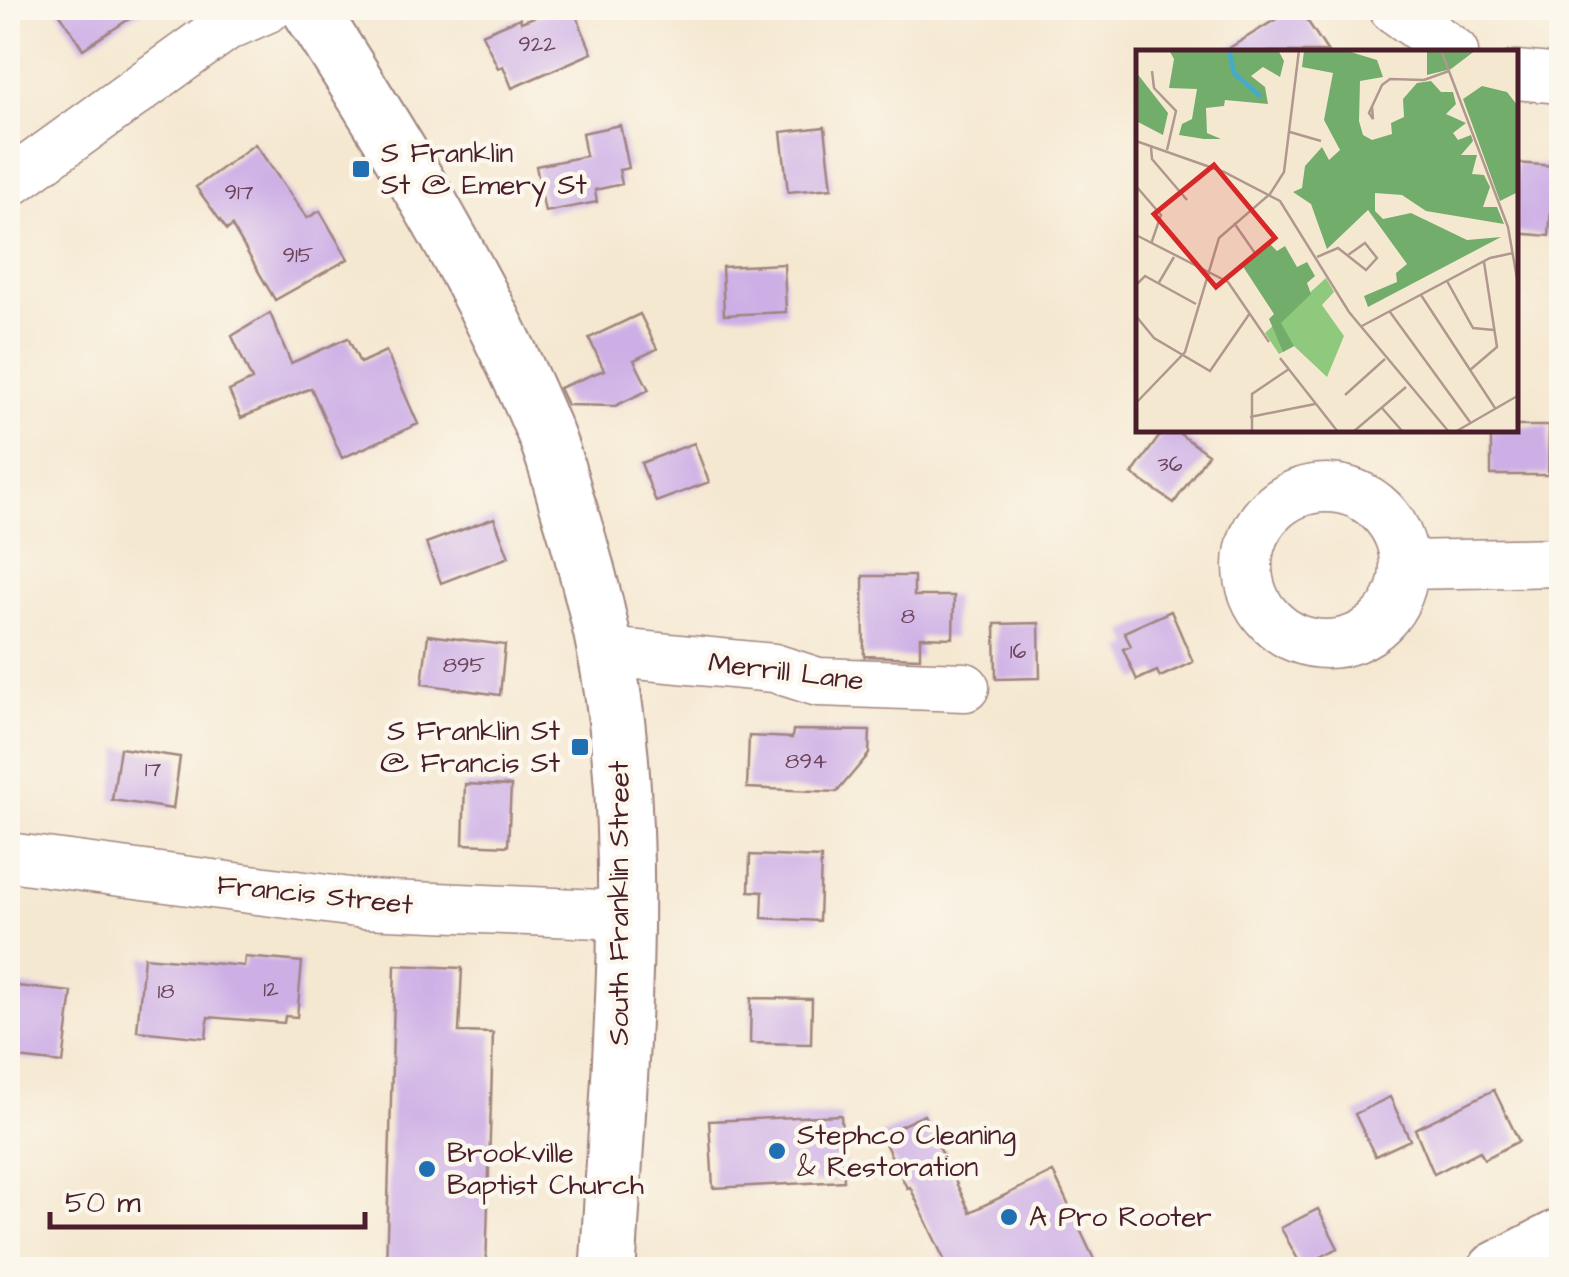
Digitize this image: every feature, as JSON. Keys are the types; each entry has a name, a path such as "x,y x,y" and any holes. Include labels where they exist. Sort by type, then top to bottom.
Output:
{"main road":[{"name":"South Franklin Street","path":"309,8 436,215 504,342 546,435 588,567 606,652 620,753 625,916 608,1270"},
{"path":"1496,1270 1562,1236"}],"street":[{"path":"8,184 225,27 268,8"},
{"path":"1393,8 1451,50"},
{"path":"1519,75 1562,79"},
{"path":"1404,566 1562,562"},
{"name":"Merrill Lane","path":"606,652 774,668 818,682 965,687"},
{"name":"Francis Street","path":"8,857 364,904 625,916"}],"building":[{"path":"56,8 146,8 83,49"},
{"path":"557,8 573,8 592,53 512,88 482,34"},
{"path":"1299,8 1327,50 1226,50"},
{"path":"620,125 629,168 619,170 622,184 595,190 597,202 545,212 536,166 586,156 582,133"},
{"path":"825,127 832,188 788,192 781,132"},
{"path":"255,144 307,218 320,211 348,259 275,300 232,226 227,230 196,187"},
{"path":"1519,163 1554,166 1549,236 1519,233"},
{"path":"784,264 786,312 724,315 722,267"},
{"path":"270,313 291,363 348,338 360,363 386,351 418,424 342,458 311,388 241,418 229,391 252,380 232,336"},
{"path":"640,314 657,349 634,360 649,390 615,406 567,405 559,388 604,370 589,338"},
{"path":"1519,426 1549,426 1548,475 1491,475 1491,432 1519,432"},
{"path":"1163,432 1177,432 1208,454 1174,503 1132,474"},
{"path":"694,443 709,482 656,502 641,463"},
{"path":"494,518 509,557 441,583 426,543"},
{"path":"863,576 914,576 914,596 954,596 953,638 920,637 920,658 864,656"},
{"path":"1171,611 1193,662 1160,677 1157,671 1137,680 1123,649 1131,646 1124,632"},
{"path":"1039,623 1040,678 996,679 995,624"},
{"path":"428,635 505,645 500,695 422,684"},
{"path":"793,730 870,731 869,754 837,792 747,788 749,736 792,738"},
{"path":"120,748 180,757 173,809 112,800"},
{"path":"465,784 511,786 508,846 463,844"},
{"path":"750,855 821,858 819,921 762,918 763,892 749,891"},
{"path":"144,957 244,966 245,957 302,962 297,1017 285,1016 284,1023 208,1017 206,1038 137,1031"},
{"path":"395,965 462,968 459,1032 493,1033 486,1270 386,1268"},
{"path":"17,986 72,992 63,1063 8,1057"},
{"path":"751,998 812,999 811,1044 750,1043"},
{"path":"1494,1090 1519,1141 1484,1159 1480,1151 1434,1174 1415,1129"},
{"path":"1390,1097 1410,1140 1375,1156 1355,1114"},
{"name":"Stephco Cleaning & Restoration","path":"841,1115 844,1181 713,1188 709,1121"},
{"name":"A Pro Rooter","path":"924,1115 970,1212 1053,1172 1099,1270 949,1270 881,1135"},
{"path":"1318,1209 1338,1248 1302,1267 1281,1228"}],"place":[{"name":"S Franklin St @ Emery St","path":"361,169"},
{"name":"S Franklin St @ Francis St","path":"580,747"},
{"name":"Stephco Cleaning & Restoration","path":"777,1151"},
{"name":"Brookville Baptist Church","path":"427,1169"},
{"name":"A Pro Rooter","path":"1009,1217"}]}
